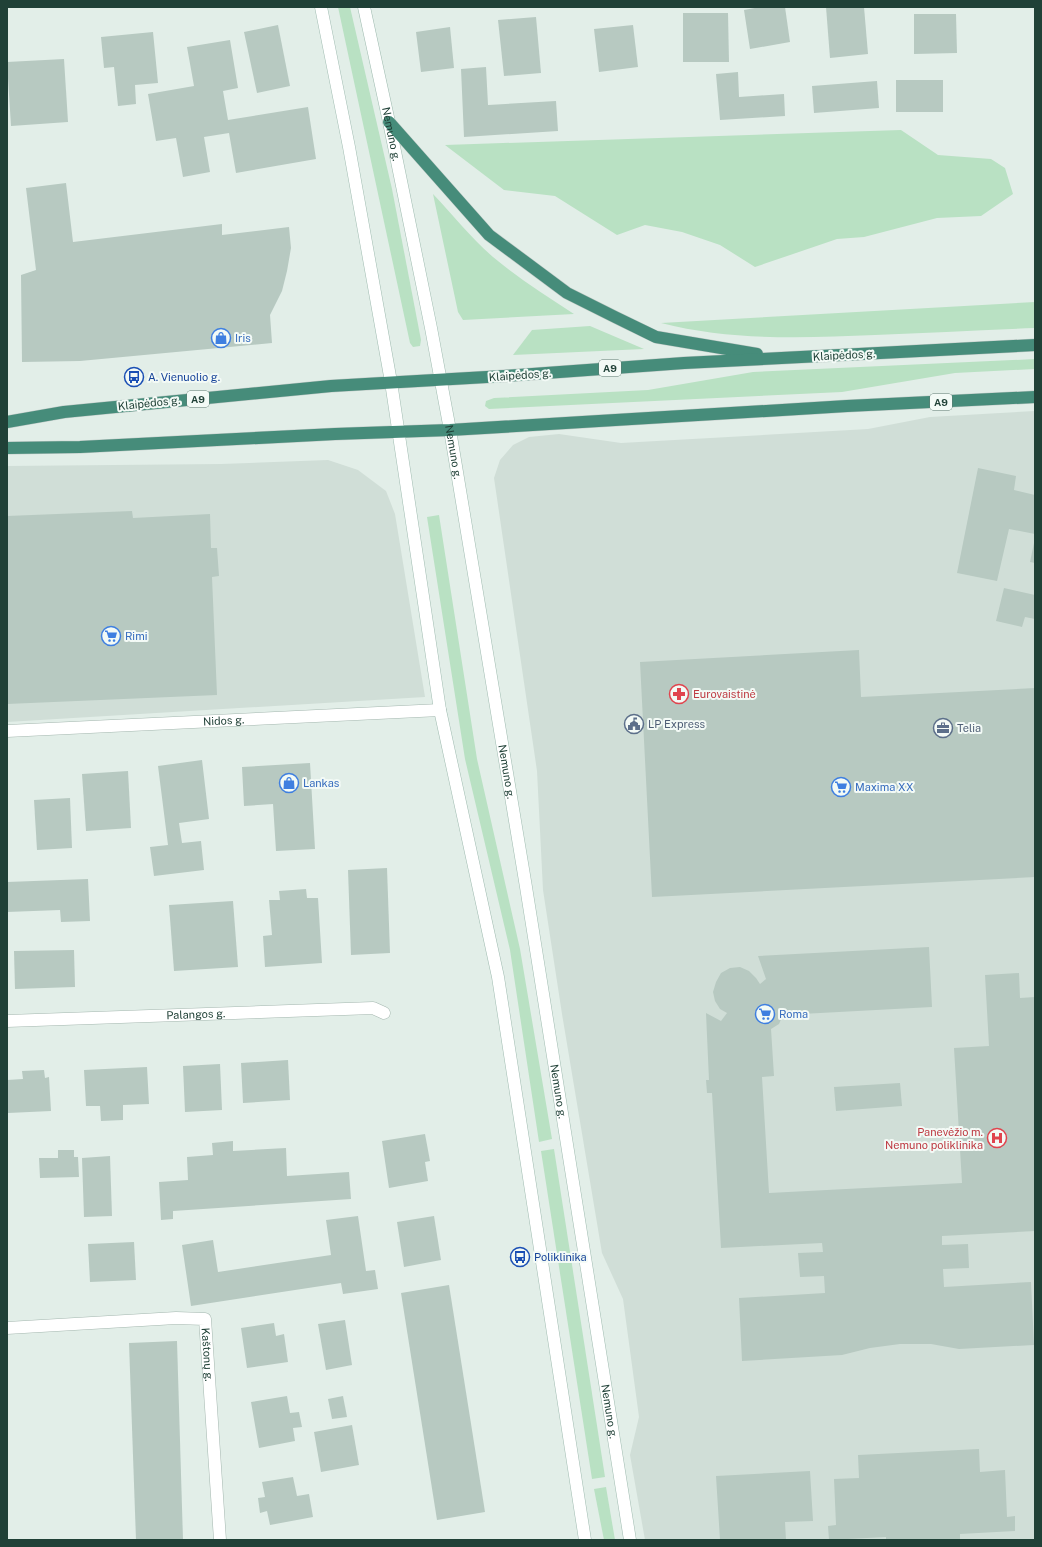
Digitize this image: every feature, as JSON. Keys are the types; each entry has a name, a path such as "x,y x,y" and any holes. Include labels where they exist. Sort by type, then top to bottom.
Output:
{"highway":[{"path":"389,122 489,235 567,293 656,337 780,358"},
{"name":"Klaipėdos g.","path":"7,422 64,412 331,386 780,358 1035,345"},
{"name":"A9","path":"7,448 80,447 450,430 840,406 1035,397"}],"main road":[{"path":"321,7 349,147 391,382 440,710 498,977 585,1540"},
{"name":"Nemuno g.","path":"364,7 389,122 450,430 522,864 630,1540"},
{"name":"Nidos g.","path":"7,732 440,710"},
{"name":"Palangos g.","path":"7,1021 373,1008 384,1013"},
{"name":"Kaštonų g.","path":"7,1328 176,1318 205,1319 220,1540"}],"shaded area":[{"path":"1035,411 1035,1540 645,1540 630,1455 639,1417 623,1299 602,1253 543,890 537,771 494,478 500,460 513,445 529,437 559,434 621,443 868,429 930,417"},
{"path":"328,460 358,470 386,491 395,514 425,697 7,722 7,466 221,464"}],"green space":[{"path":"338,7 350,7 392,189 421,340 420,346 413,347 410,343"},
{"path":"901,130 938,155 991,159 1005,168 1013,194 981,216 937,218 864,237 837,239 755,267 720,245 682,232 645,225 617,235 555,196 504,190 445,145"},
{"path":"433,194 493,257 522,280 574,314 463,320 458,312"},
{"path":"1035,302 1035,328 848,336 767,337 714,333 661,323"},
{"path":"590,326 644,349 513,355 532,330"},
{"path":"1035,359 1035,369 955,373 842,392 489,409 485,406 486,401 494,398 648,390 753,372"},
{"path":"439,515 477,759 520,949 552,1139 539,1142 510,950 465,759 427,517"},
{"path":"554,1149 605,1477 592,1479 541,1151"},
{"path":"606,1487 615,1540 604,1540 594,1489"}],"building":[{"path":"760,7 785,7 790,42 750,49 744,10"},
{"path":"826,7 864,7 868,54 830,58"},
{"path":"683,13 728,13 729,62 683,62"},
{"path":"914,14 956,14 957,53 914,54"},
{"path":"536,17 541,73 504,76 498,20"},
{"path":"278,25 290,86 257,93 244,32"},
{"path":"633,25 638,67 599,72 594,29"},
{"path":"450,27 454,68 421,72 416,32"},
{"path":"153,32 158,83 135,85 136,104 118,106 114,67 104,68 101,37"},
{"path":"230,40 238,88 223,91 228,120 308,107 316,159 236,173 229,133 204,137 210,172 183,177 176,138 156,141 148,94 194,86 187,47"},
{"path":"64,59 68,122 11,126 7,62"},
{"path":"486,67 488,105 556,101 558,131 464,137 461,69"},
{"path":"738,72 739,97 784,94 785,116 720,120 716,74"},
{"path":"896,80 943,80 943,112 896,112"},
{"path":"877,81 879,108 814,113 812,86"},
{"path":"66,183 73,242 222,224 222,235 289,227 291,248 287,271 282,291 270,315 272,343 80,361 22,362 21,275 36,270 26,188"},
{"path":"978,468 1016,476 1014,490 1035,495 1035,534 1009,529 997,581 957,573"},
{"name":"Rimi","path":"132,511 133,518 210,514 211,548 217,548 219,576 212,577 217,695 7,704 7,516"},
{"path":"1035,543 1035,563 1030,562"},
{"path":"1004,588 1035,595 1035,619 1025,617 1022,627 996,621"},
{"name":"Maxima XX","path":"859,650 861,697 1035,688 1035,877 652,897 640,662"},
{"path":"202,760 209,819 179,823 182,843 201,841 204,870 154,876 150,847 168,845 158,766"},
{"path":"310,763 315,849 276,851 273,804 244,806 242,767"},
{"path":"128,771 131,828 86,831 82,774"},
{"path":"70,798 72,848 37,850 34,800"},
{"path":"387,868 390,953 351,955 348,870"},
{"path":"88,879 90,921 61,922 60,910 7,912 7,882"},
{"path":"306,889 307,898 318,898 322,963 265,967 263,936 272,935 269,900 280,900 279,891"},
{"path":"233,901 238,967 174,971 169,905"},
{"name":"Panevėžio m. Nemuno poliklinika","path":"929,947 932,1007 783,1015 779,1024 771,1029 774,1076 762,1077 769,1193 962,1183 954,1048 989,1046 985,975 1019,973 1020,998 1035,997 1035,1231 942,1236 942,1245 968,1244 969,1268 943,1269 944,1287 1031,1282 1034,1345 959,1349 931,1344 900,1344 870,1348 842,1355 742,1361 739,1298 825,1293 824,1276 800,1277 798,1253 823,1252 822,1243 721,1248 712,1093 707,1093 706,1080 709,1080 706,1013 721,1021 727,1013 720,1009 715,1001 713,992 716,982 721,973 730,968 740,967 749,971 760,984 766,979 758,956"},
{"path":"74,950 75,987 15,989 14,951"},
{"path":"288,1060 290,1100 243,1103 241,1063"},
{"path":"220,1064 222,1110 185,1112 183,1066"},
{"path":"147,1067 149,1104 123,1105 123,1120 101,1121 100,1106 86,1106 84,1070"},
{"path":"44,1070 45,1078 49,1077 51,1111 8,1113 7,1080 23,1079 22,1071"},
{"path":"900,1083 902,1106 836,1111 834,1087"},
{"path":"425,1134 430,1161 425,1162 428,1181 389,1188 382,1141"},
{"path":"233,1141 233,1151 286,1148 287,1176 349,1172 351,1199 173,1211 173,1219 161,1220 159,1182 188,1180 187,1157 213,1155 212,1143"},
{"path":"58,1150 74,1150 74,1157 78,1157 79,1177 40,1178 39,1158 58,1158"},
{"path":"110,1156 112,1216 84,1217 82,1158"},
{"path":"358,1216 366,1271 375,1270 378,1289 343,1294 341,1283 191,1306 182,1245 213,1240 218,1272 331,1255 326,1220"},
{"path":"434,1216 441,1260 404,1267 397,1222"},
{"path":"134,1242 136,1280 90,1282 88,1244"},
{"path":"449,1285 485,1512 437,1520 401,1293"},
{"path":"345,1320 352,1365 326,1370 318,1324"},
{"path":"274,1323 276,1336 284,1334 288,1362 247,1368 241,1328"},
{"path":"177,1341 183,1540 136,1540 129,1343"},
{"path":"287,1396 290,1413 299,1412 302,1427 293,1428 295,1441 259,1448 251,1402"},
{"path":"343,1396 347,1417 332,1419 328,1399"},
{"path":"352,1425 359,1465 321,1472 314,1432"},
{"path":"979,1449 980,1472 1005,1470 1007,1517 1015,1516 1015,1531 960,1534 960,1540 886,1540 886,1537 829,1540 828,1526 836,1525 834,1479 859,1478 858,1455"},
{"path":"810,1471 813,1521 785,1522 786,1540 720,1540 716,1476"},
{"path":"293,1477 297,1496 309,1494 313,1517 270,1525 267,1511 260,1513 258,1498 265,1497 262,1482"}],"place":[{"name":"Iris","path":"221,338"},
{"name":"A. Vienuolio g.","path":"134,377"},
{"name":"Rimi","path":"111,636"},
{"name":"Eurovaistinė","path":"679,694"},
{"name":"LP Express","path":"634,724"},
{"name":"Telia","path":"943,728"},
{"name":"Lankas","path":"289,783"},
{"name":"Maxima XX","path":"841,787"},
{"name":"Roma","path":"765,1014"},
{"name":"Panevėžio m. Nemuno poliklinika","path":"997,1138"},
{"name":"Poliklinika","path":"520,1257"}]}
